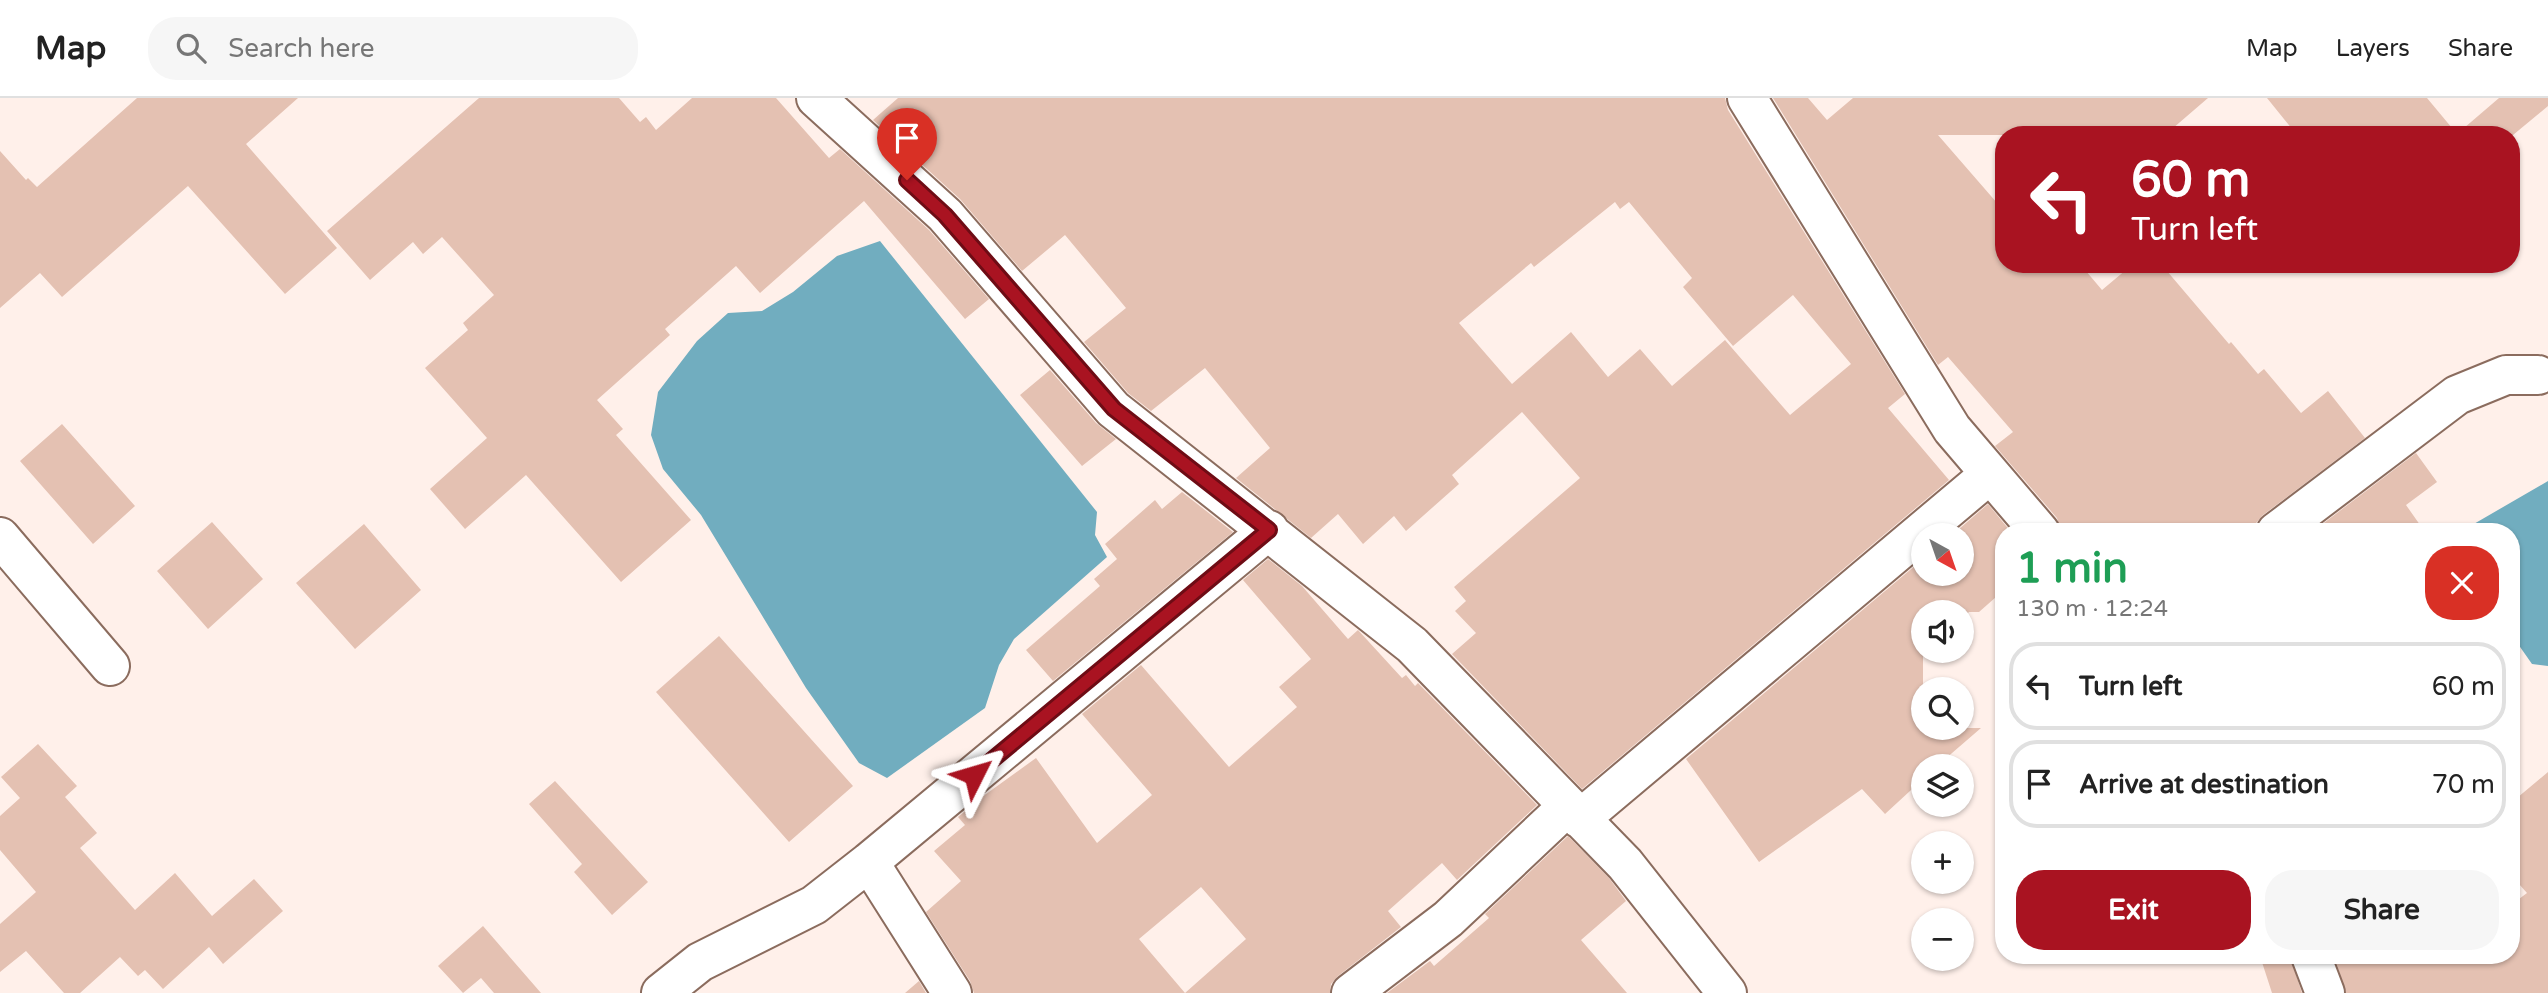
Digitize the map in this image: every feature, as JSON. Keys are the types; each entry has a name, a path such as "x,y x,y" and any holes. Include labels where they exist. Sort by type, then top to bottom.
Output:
{"street":[{"path":"1746,98 1952,429 2032,523"},
{"path":"829,102 945,215 1114,409 1412,645 1625,864 1727,993"},
{"path":"2288,523 2457,395 2505,374 2538,375"},
{"path":"1351,993 1448,919 1990,474"},
{"path":"661,993 700,962 814,905 1269,530"},
{"path":"0,537 110,666"},
{"path":"869,862 952,993"},
{"path":"2314,964 2325,993"}],"water":[{"path":"880,241 1097,512 1095,535 1107,557 1014,639 999,665 985,708 887,778 859,763 806,688 701,515 663,469 651,435 658,392 697,341 728,313 762,311 793,292 837,256"},
{"path":"2548,481 2548,666 2532,664 2520,647 2520,523 2476,523"}],"building":[{"path":"137,98 298,98 246,144 337,248 285,294 188,186 62,297 40,273 0,308 0,151 26,180 28,178 37,187"},
{"path":"479,98 619,98 640,122 646,117 656,130 692,98 776,98 829,158 840,149 929,230 989,299 965,319 864,201 760,293 736,266 665,329 670,335 597,400 623,429 616,435 691,520 621,582 526,475 465,529 430,489 487,438 425,368 468,330 463,323 494,295 442,237 423,254 413,242 370,280 327,231"},
{"path":"898,98 1725,98 1728,110 1905,394 1888,408 1949,480 1582,789 1452,654 1476,633 1455,611 1466,601 1454,587 1580,478 1522,412 1452,475 1459,484 1406,531 1394,516 1363,544 1338,514 1311,538 1236,478 1270,448 1205,368 1151,411 1128,393 1084,342 1126,308 1065,235 1022,271 960,199 873,120","holes":["1615,202 1620,209 1629,202 1692,278 1683,287 1733,346 1793,295 1851,364 1790,415 1725,340 1672,386 1640,349 1608,377 1571,332 1512,384 1459,323 1531,263 1534,267"]},
{"path":"1773,98 1808,98 1827,120 1853,98 2208,98 2175,126 1995,126 1995,135 1938,135 1995,201 1995,273 2088,273 2102,290 2122,273 2169,273 2229,344 2231,342 2258,374 2264,369 2301,413 2328,391 2365,438 2256,523 2058,523 1995,446 2013,432 1948,357 1938,365"},
{"path":"2267,98 2427,98 2450,126 2290,126"},
{"path":"2499,98 2548,98 2548,106 2520,129 2520,126 2466,126"},
{"path":"1050,370 1096,423 1116,439 1082,466 1020,395"},
{"path":"62,424 135,506 93,544 20,461"},
{"path":"2416,453 2437,482 2406,505 2419,523 2324,523"},
{"path":"1182,492 1233,532 1053,681 1026,650 1100,586 1094,579 1117,559 1105,544 1155,500 1162,509"},
{"path":"1988,504 2004,523 1995,523 1995,598 1979,612 1974,612 1974,600 1911,600 1911,663 1923,663 1923,677 1911,677 1911,740 1967,740 1951,754 1911,754 1911,790 1885,814 1862,789 1759,862 1686,759 1911,569 1911,586 1974,586 1974,523 1966,523"},
{"path":"212,522 263,579 208,629 157,571"},
{"path":"364,524 421,590 355,649 296,583"},
{"path":"1268,559 1302,586 1348,639 1358,630 1402,678 1406,675 1415,686 1418,683 1537,805 1457,880 1442,863 1388,911 1401,927 1338,976 1331,984 1330,993 1185,993 974,993 970,981 926,912 961,881 934,851 965,825 958,817 1036,758 1097,843 1152,795 1082,714 1141,665 1229,767 1297,707 1279,687 1311,659 1243,580","holes":["1201,887 1246,939 1185,993 1139,939"]},
{"path":"719,636 853,786 789,842 656,692"},
{"path":"38,744 77,786 65,797 97,833 80,848 135,910 175,873 212,916 254,879 283,911 223,964 209,947 163,989 145,970 138,976 120,957 80,993 64,993 26,951 0,972 0,924 36,892 0,850 0,816 20,798 1,777"},
{"path":"2548,772 2548,993 2346,993 2337,964 2520,964 2520,898 2527,893 2520,885 2520,795"},
{"path":"555,781 648,882 612,915 574,872 582,864 529,804"},
{"path":"1568,836 1609,878 1626,901 1581,940 1627,993 1387,993 1430,961 1434,966 1489,918 1485,914"},
{"path":"483,926 541,993 494,993 481,978 463,993 438,966"},
{"path":"2263,964 2293,964 2302,993 2272,993"},
{"path":"919,981 926,993 905,993"}],"route":[{"path":"907,180 945,215 1114,409 1269,530 974,775"}]}
